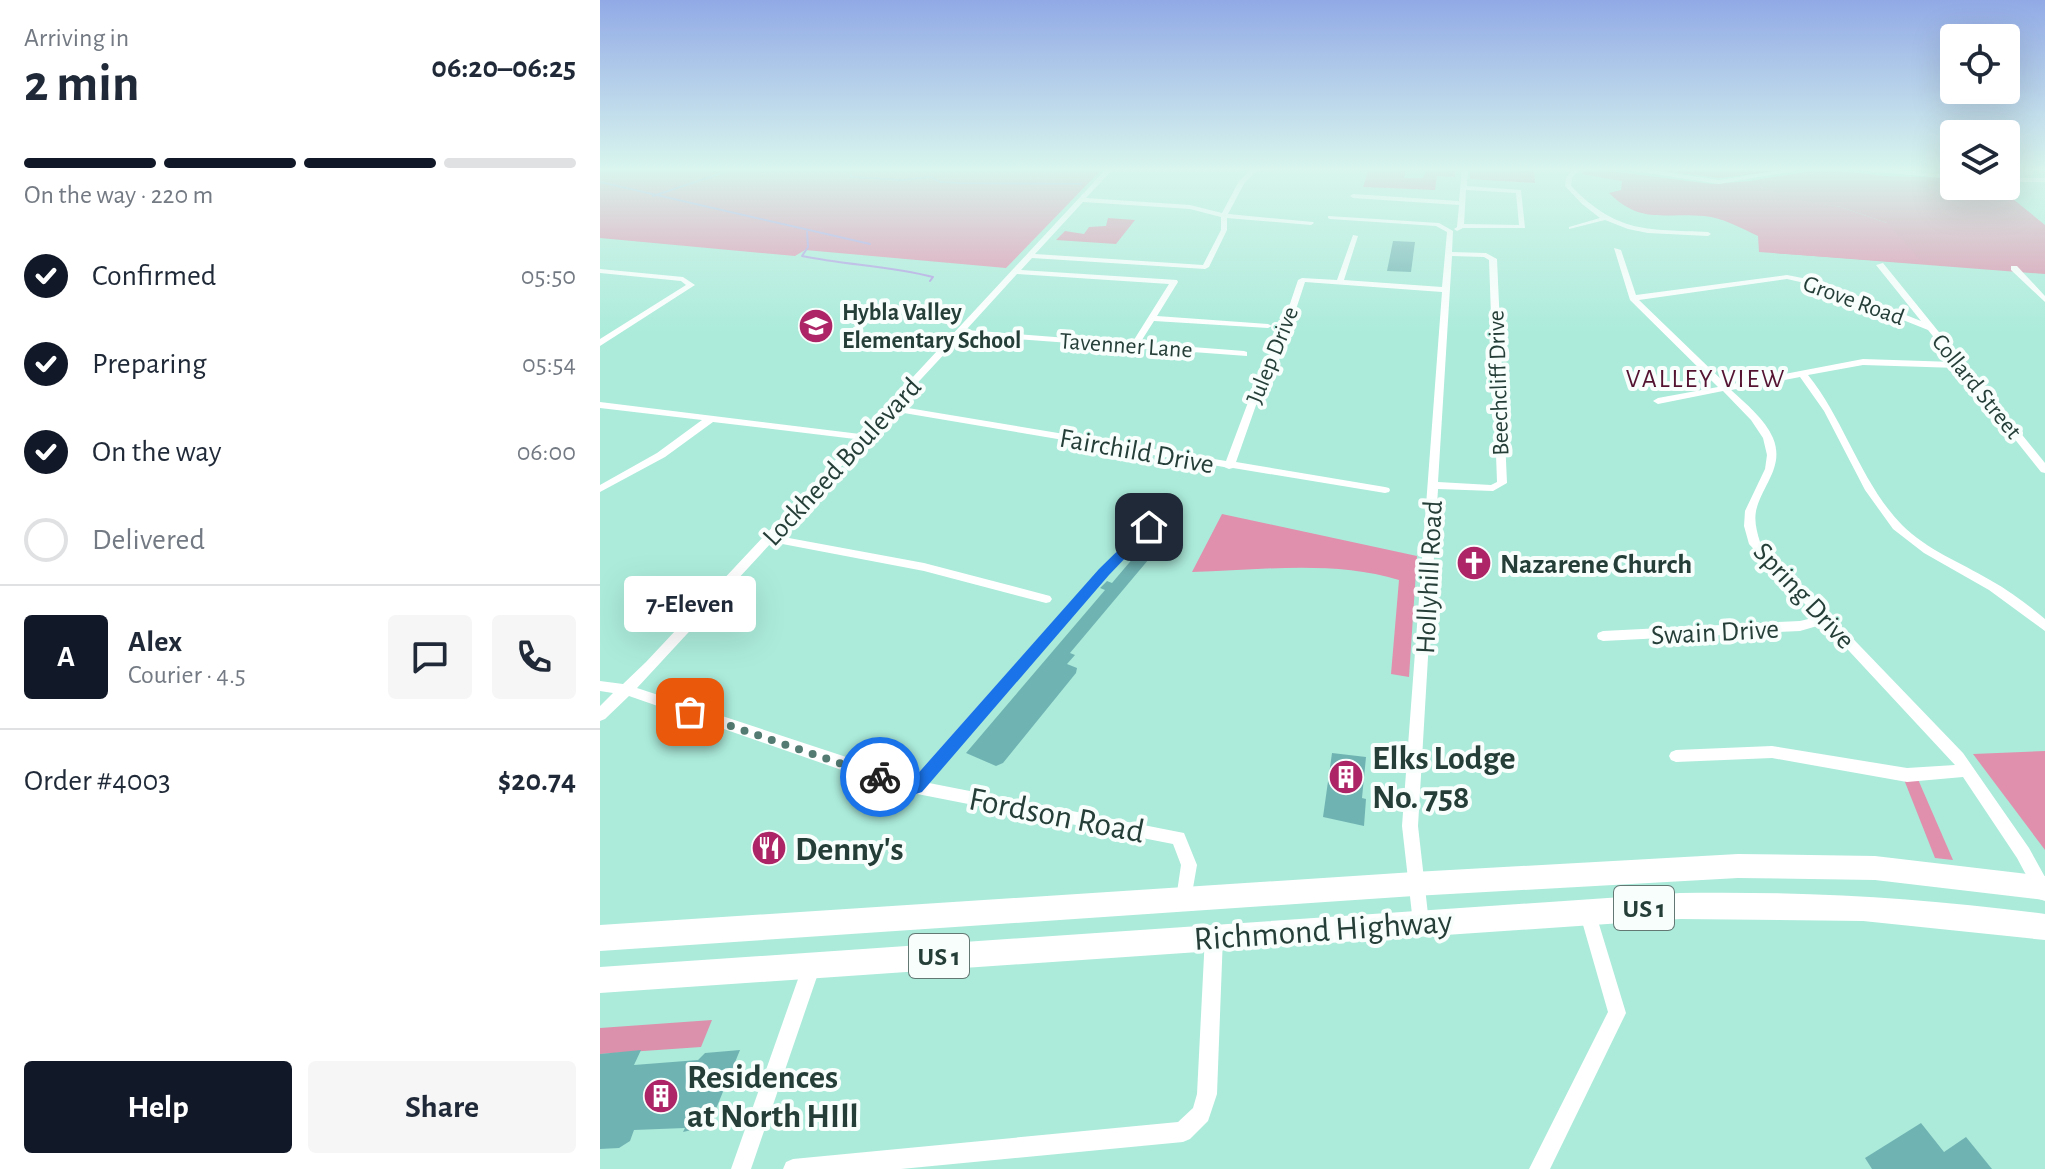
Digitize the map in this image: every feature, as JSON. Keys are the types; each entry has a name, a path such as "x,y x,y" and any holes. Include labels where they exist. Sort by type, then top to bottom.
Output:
{"highway":[{"name":"Richmond Highway","path":"600,938 1414,884 1810,865 1943,874 2044,890"},
{"name":"Richmond Highway","path":"600,980 1587,911 1769,903 1868,908 2045,927"}],"street":[{"name":"Lockheed Boulevard","path":"600,715 770,538 1060,223"},
{"path":"1030,256 1205,267 1224,230 1224,223"},
{"path":"1305,223 1311,223"},
{"path":"1415,223 1455,229 1523,227 1523,223"},
{"name":"Hollyhill Road","path":"1421,923 1414,884 1410,826 1448,254 1457,223"},
{"path":"1571,228 1590,223"},
{"path":"1614,223 1640,230 1708,234"},
{"path":"1355,236 1340,282 1446,290"},
{"name":"Spring Drive","path":"1617,250 1633,298 1765,429 1773,445 1773,461 1749,516 1750,535 1761,553 1968,770 2044,890"},
{"name":"Beechcliff Drive","path":"1433,485 1493,488 1502,483 1493,259 1486,255 1448,254"},
{"name":"Collard Street","path":"1880,265 2045,470"},
{"path":"2014,268 2045,300"},
{"path":"600,271 683,279 691,285 600,343"},
{"path":"1016,272 1174,282 1135,345"},
{"name":"Grove Road","path":"1633,298 1757,278 1795,278 1820,284 1931,328"},
{"name":"Julep Drive","path":"1229,466 1263,373 1276,358 1302,280 1340,282"},
{"path":"1152,318 1268,326"},
{"name":"Tavenner Lane","path":"959,332 1244,354"},
{"path":"1658,401 1875,361 1960,365"},
{"path":"1803,375 1821,397 1874,493 1898,527 1920,546 2008,597 2045,626"},
{"path":"600,405 862,437"},
{"name":"Fairchild Drive","path":"889,408 1385,490"},
{"path":"600,489 661,455 710,419"},
{"path":"916,787 1104,572 1149,527"},
{"path":"770,538 924,567 1046,599"},
{"name":"Swain Drive","path":"1603,636 1800,626 1826,619"},
{"name":"Fordson Road","path":"600,686 627,690 916,787 1178,838 1189,865 1184,899"},
{"path":"1676,756 1781,752 1907,775 1968,770"},
{"path":"1539,1169 1617,1013 1587,911"},
{"path":"793,1169 1183,1132 1201,1114 1207,1094 1214,936"},
{"path":"741,1169 812,965"}],"shaded area":[{"path":"600,223 1050,223 1006,268 805,250 795,256 600,238"},
{"path":"1107,223 1133,223 1116,244 1056,240 1065,231 1084,234 1089,227 1106,226"},
{"path":"1728,223 1886,223 1924,264 1759,252 1758,236"},
{"path":"1886,223 2042,223 2045,225 2045,274 1774,253"},
{"path":"1222,514 1417,556 1409,677 1391,674 1399,580 1323,568 1192,572"},
{"path":"2045,751 2045,850 1973,754"},
{"path":"1903,777 1917,777 1953,860 1935,858"},
{"path":"712,1020 701,1047 600,1054 600,1028"}],"building":[{"path":"1393,241 1415,242 1411,272 1387,271"},
{"path":"1162,524 1175,528 1070,653 1075,655 1067,664 1077,668 1076,673 1003,763 996,766 966,753 1105,590 1100,588 1107,581 1112,583"},
{"name":"Elks Lodge No. 758","path":"1332,753 1366,757 1362,798 1366,799 1364,826 1323,817"},
{"name":"Residences at North HIll","path":"641,1050 634,1065 698,1060 705,1053 740,1050 709,1126 683,1132 685,1128 634,1130 630,1141 619,1148 600,1149 600,1054"},
{"path":"1921,1123 1944,1152 1966,1137 1992,1169 1872,1169 1865,1158"}],"waterway":[{"path":"777,223 870,244"},
{"path":"807,232 808,247 802,256 900,270 933,277 930,281"}],"way so far":[{"path":"690,712 880,777"}],"place":[{"name":"Hybla Valley Elementary School","path":"816,326"},
{"name":"Nazarene Church","path":"1474,563"},
{"name":"7-Eleven","path":"690,712"},
{"name":"Elks Lodge No. 758","path":"1346,777"},
{"name":"Denny's","path":"769,848"},
{"name":"Residences at North HIll","path":"661,1096"}],"district":[{"name":"VALLEY VIEW","path":"1706,378"}],"route":[{"path":"880,777 916,787 1104,572 1149,527"}]}
